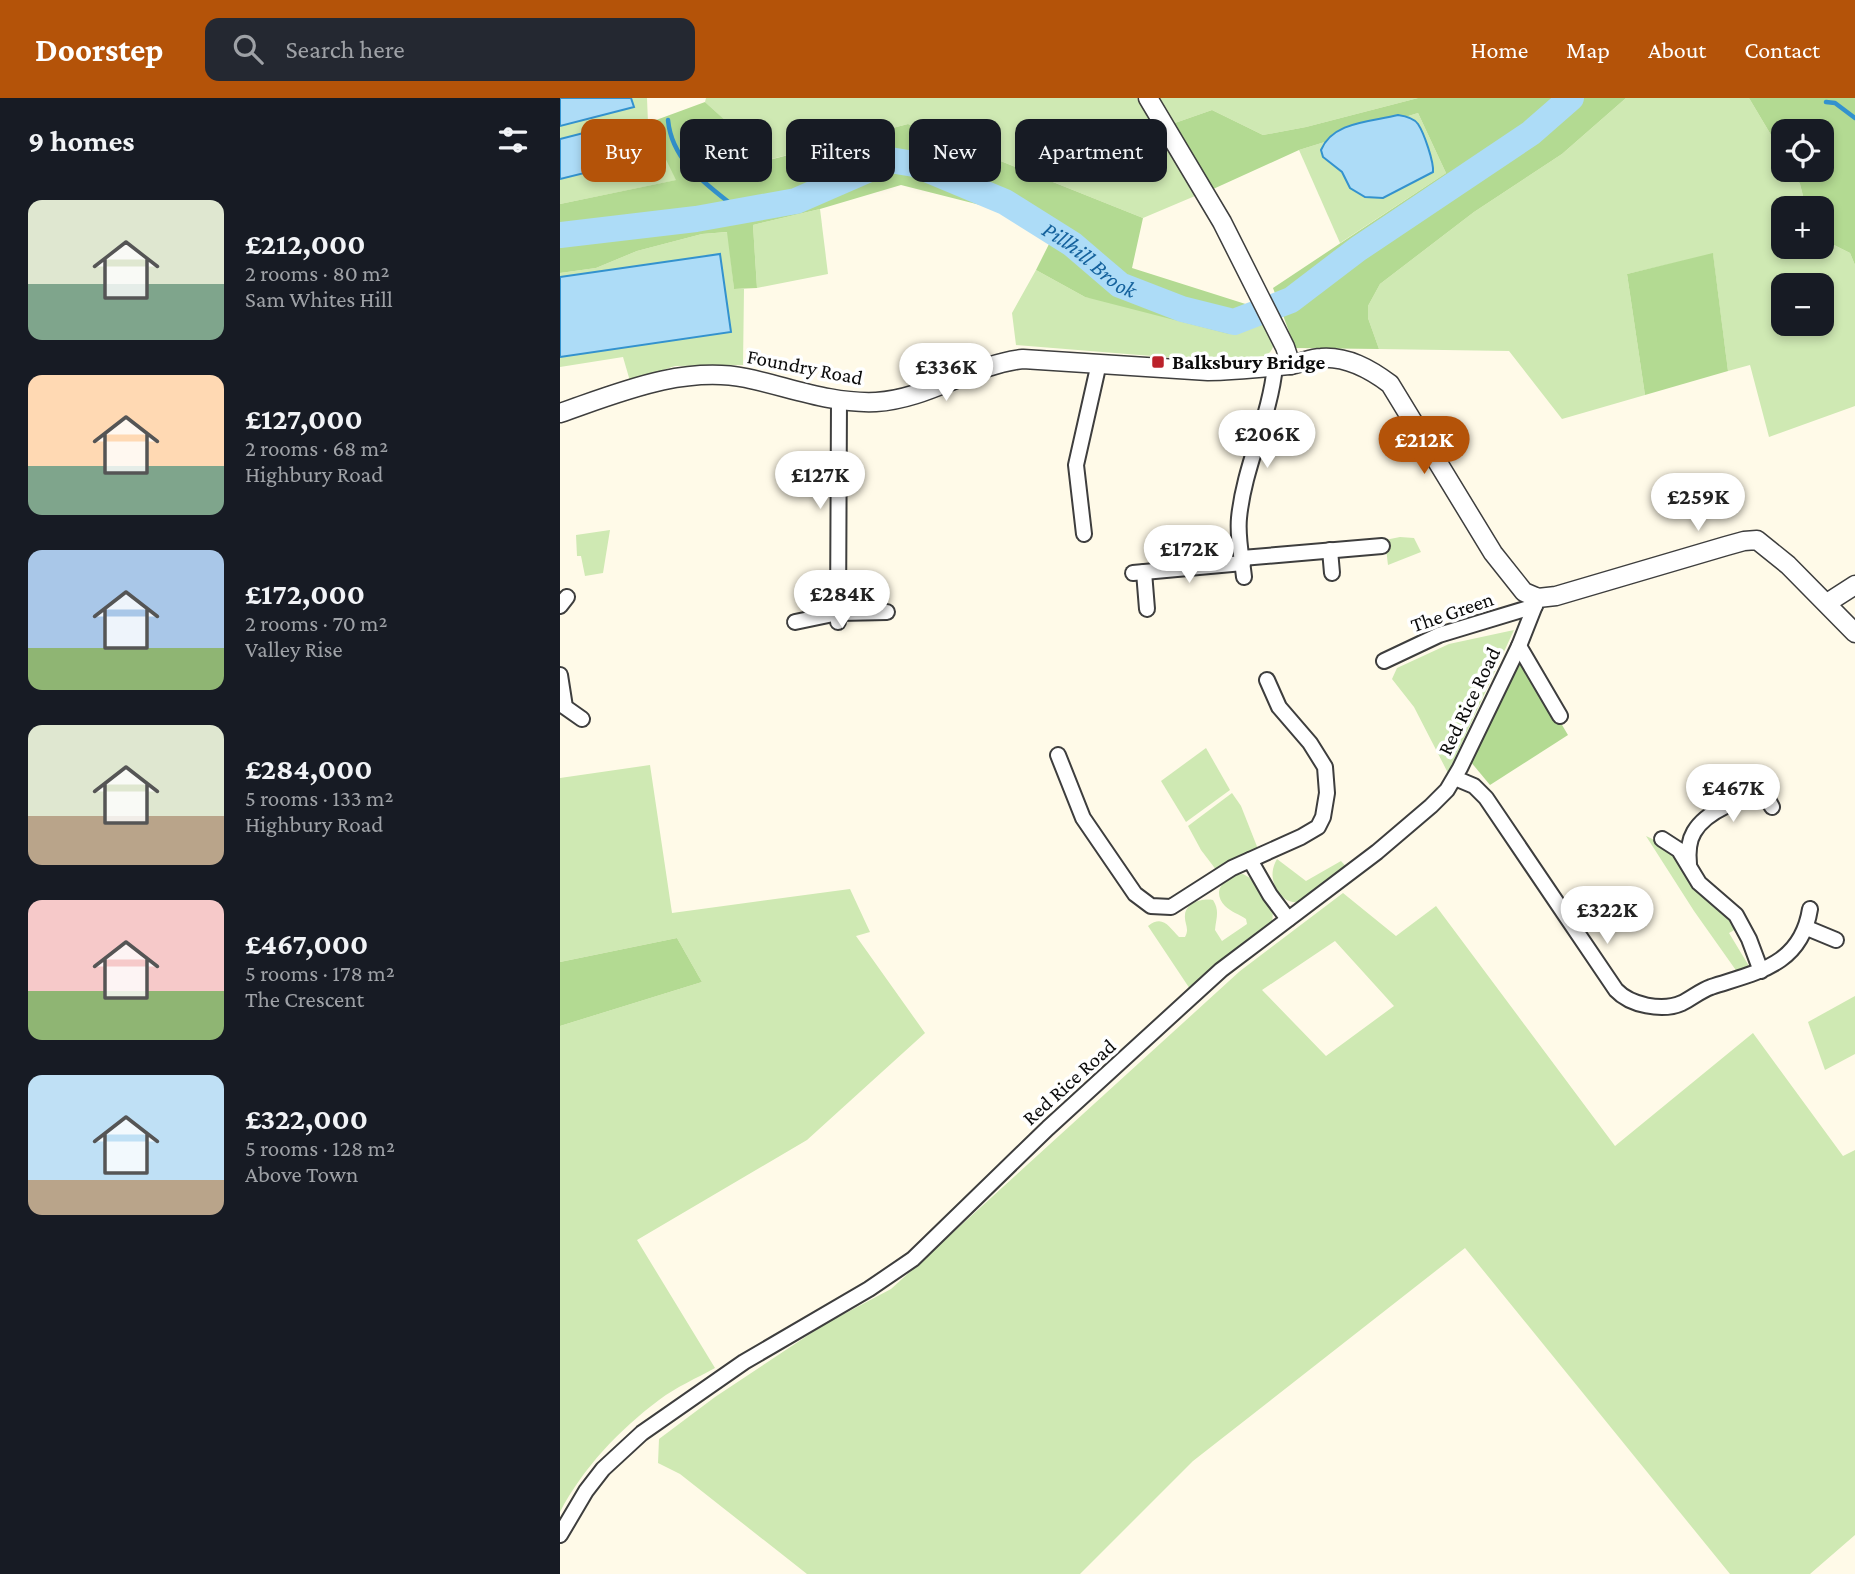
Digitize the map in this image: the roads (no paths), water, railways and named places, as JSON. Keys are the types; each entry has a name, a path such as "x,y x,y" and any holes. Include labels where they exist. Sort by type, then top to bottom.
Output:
{"street":[{"path":"1148,98 1222,222 1259,295 1276,331 1283,365 1268,407 1240,509 1238,531 1243,566"},
{"name":"Foundry Road","path":"560,413 639,387 697,376 744,377 839,400 876,402 905,398 1006,361 1023,359 1208,371 1236,371 1321,358 1350,361 1371,370 1390,384 1493,553 1524,592 1537,602"},
{"path":"1084,534 1076,465 1099,363"},
{"path":"838,618 839,400"},
{"path":"1537,602 1735,543 1757,540 1788,565 1855,633"},
{"path":"1147,609 1138,573 1243,566 1330,551 1382,546"},
{"path":"1330,551 1332,573"},
{"path":"1827,603 1855,585"},
{"name":"Red Rice Road","path":"560,1535 586,1491 603,1469 642,1433 744,1362 869,1289 913,1259 1022,1153 1221,970 1412,823 1447,790 1537,602"},
{"name":"The Green","path":"1384,661 1440,635 1537,602"},
{"path":"795,622 887,612"},
{"path":"1518,646 1560,716"},
{"path":"560,676 565,707 582,719"},
{"path":"1058,755 1083,818 1142,901 1160,908 1171,907 1232,868 1318,827 1323,817 1327,793 1325,767 1319,755 1279,707 1273,683"},
{"path":"1455,778 1474,786 1486,798 1621,995 1634,1002 1675,1005 1704,990 1761,971 1791,951 1807,928 1810,909"},
{"path":"1689,866 1690,842 1698,827 1739,801 1768,794"},
{"path":"1662,839 1679,850 1706,891 1736,915 1761,971"},
{"path":"1250,860 1270,895 1288,919"},
{"path":"1807,928 1836,940"}],"water":[{"path":"560,98 631,98 634,107 581,119 560,126"},
{"path":"1398,115 1418,124 1428,148 1433,172 1383,198 1365,197 1350,188 1342,172 1323,157 1321,150 1334,133 1344,128"},
{"path":"581,134 581,174 560,179 560,139"},
{"path":"720,254 731,332 560,357 560,277"}],"waterway":[{"name":"Pillhill Brook","path":"560,235 696,219 796,201 890,160 914,164 1005,202 1072,244 1120,285 1182,309 1234,322 1291,300 1358,249 1531,133 1571,98"},
{"path":"1826,102 1835,103 1855,118"},
{"path":"668,120 671,135 684,161 705,183 740,211"}],"place":[{"name":"Balksbury Bridge","path":"1158,362"}]}
